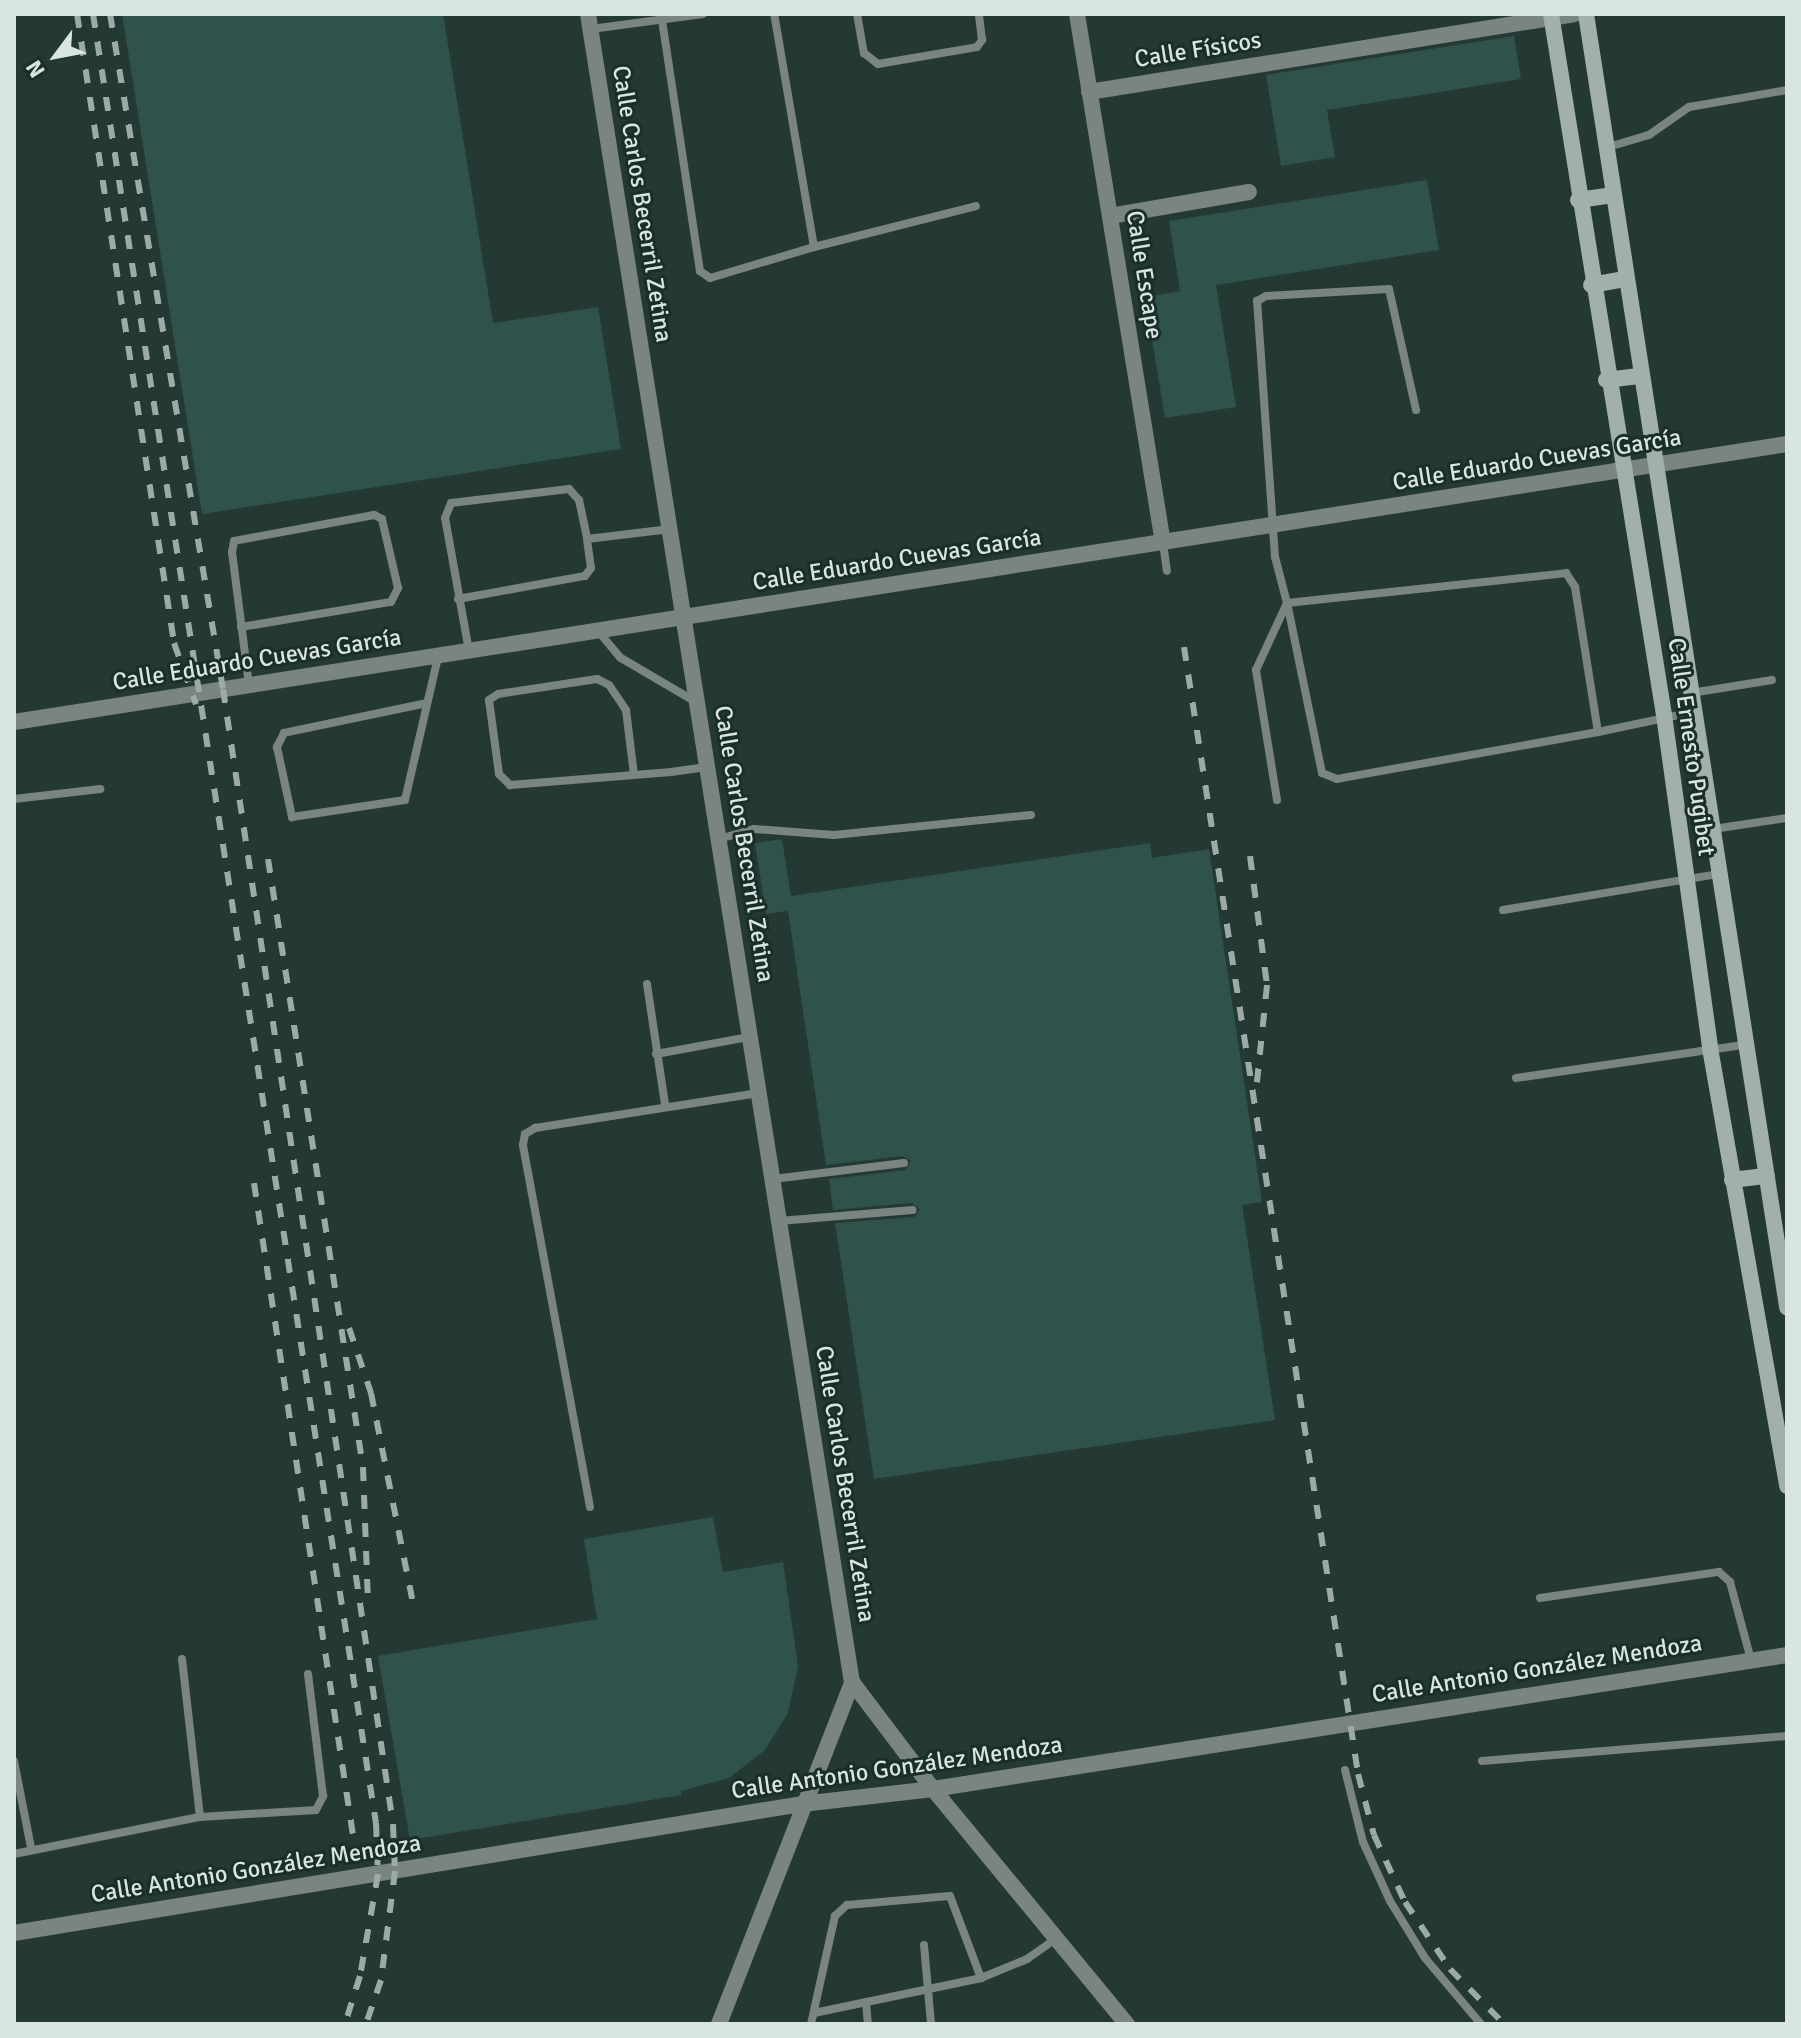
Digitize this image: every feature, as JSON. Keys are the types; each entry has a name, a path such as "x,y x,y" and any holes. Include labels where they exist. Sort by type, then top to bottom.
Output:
{"street":[{"name":"Calle Escape","path":"1077,14 1163,543"},
{"name":"Calle Físicos","path":"1089,92 1574,14"},
{"name":"Calle Ernesto Pugibet","path":"1586,14 1713,829 1743,1045 1787,1307"},
{"name":"Calle Ernesto Pugibet","path":"1551,16 1606,380 1664,715 1710,1048 1787,1486"},
{"name":"Calle Carlos Becerril Zetina","path":"589,22 852,1682 933,1789 1127,2024"},
{"path":"1110,216 1249,192"},
{"path":"1578,200 1612,195"},
{"path":"1591,285 1626,279"},
{"path":"1606,380 1641,376"},
{"name":"Calle Eduardo Cuevas García","path":"14,722 1275,527 1787,444"},
{"path":"1732,1180 1767,1176"},
{"name":"Calle Antonio González Mendoza","path":"14,1933 802,1804 933,1789 1787,1655"},
{"path":"719,2024 852,1682"}],"lane":[{"path":"589,22 662,20 703,14"},
{"path":"774,14 814,247"},
{"path":"857,14 864,53 878,64 977,47 982,40 979,14"},
{"path":"662,20 701,274 710,278 814,247 976,206"},
{"path":"1605,148 1649,135 1689,107 1787,90"},
{"path":"1416,410 1389,289 1266,296 1257,301 1275,557 1326,777 1337,779 1598,732 1664,715 1694,712"},
{"path":"458,599 585,576 591,568 579,500 569,489 451,503 445,518 458,599 469,652"},
{"path":"241,627 391,602 398,588 382,519 374,515 238,538 232,552 241,627 249,685"},
{"path":"587,539 670,529"},
{"path":"1163,543 1167,571"},
{"path":"1287,603 1566,573 1575,587 1598,732"},
{"path":"1277,800 1256,670 1287,603"},
{"path":"597,631 621,658 697,702"},
{"path":"427,703 284,733 277,747 292,817 405,800 438,657"},
{"path":"634,775 626,710 609,685 597,679 527,688 489,700 505,783 634,775 707,767"},
{"path":"1691,693 1772,680"},
{"path":"14,799 100,789"},
{"path":"719,840 754,829 834,835 1031,815"},
{"path":"1713,829 1787,818"},
{"path":"1503,910 1719,874"},
{"path":"647,984 665,1105"},
{"path":"656,1054 750,1036"},
{"path":"1516,1078 1743,1045"},
{"path":"590,1507 523,1139 535,1128 665,1105 759,1093"},
{"path":"773,1179 904,1163"},
{"path":"779,1221 913,1210"},
{"path":"1540,1598 1719,1572 1730,1582 1751,1660"},
{"path":"182,1659 200,1817"},
{"path":"14,1854 31,1848 200,1817 311,1812 321,1807 308,1674"},
{"path":"1482,1761 1787,1736"},
{"path":"14,1761 31,1848"},
{"path":"1345,1770 1363,1842 1390,1901 1425,1958 1481,2024"},
{"path":"811,2024 835,1916 847,1905 950,1896 981,1978"},
{"path":"814,2013 981,1978 1027,1959 1058,1937"},
{"path":"924,1945 931,2024"},
{"path":"866,2002 868,2024"}],"building":[{"path":"122,14 443,14 493,323 598,307 621,449 202,514"},
{"path":"1514,36 1521,79 1327,110 1335,157 1281,166 1266,75"},
{"path":"1427,180 1439,250 1216,285 1236,407 1165,418 1145,297 1180,291 1169,221"},
{"path":"782,839 791,896 1150,843 1152,858 1209,849 1262,1202 1242,1205 1275,1420 874,1479 835,1223 914,1217 920,1209 912,1203 833,1210 829,1179 905,1170 911,1161 903,1156 826,1165 788,911 766,914 755,843"},
{"path":"713,1517 723,1572 783,1562 798,1666 788,1713 765,1750 729,1778 681,1791 681,1795 410,1840 378,1656 597,1619 584,1539"}],"railway":[{"path":"77,14 174,643 196,704"},
{"path":"93,14 376,1823 378,1874 360,1976 345,2024"},
{"path":"110,14 223,689 393,1824 395,1871 381,1980 366,2024"},
{"path":"1184,647 1358,1774 1374,1835 1405,1902 1450,1969 1504,2024"},
{"path":"1250,856 1267,985 1257,1082"},
{"path":"268,859 363,1467 368,1604"},
{"path":"254,1183 353,1835"},
{"path":"349,1328 371,1393 413,1603"}]}
